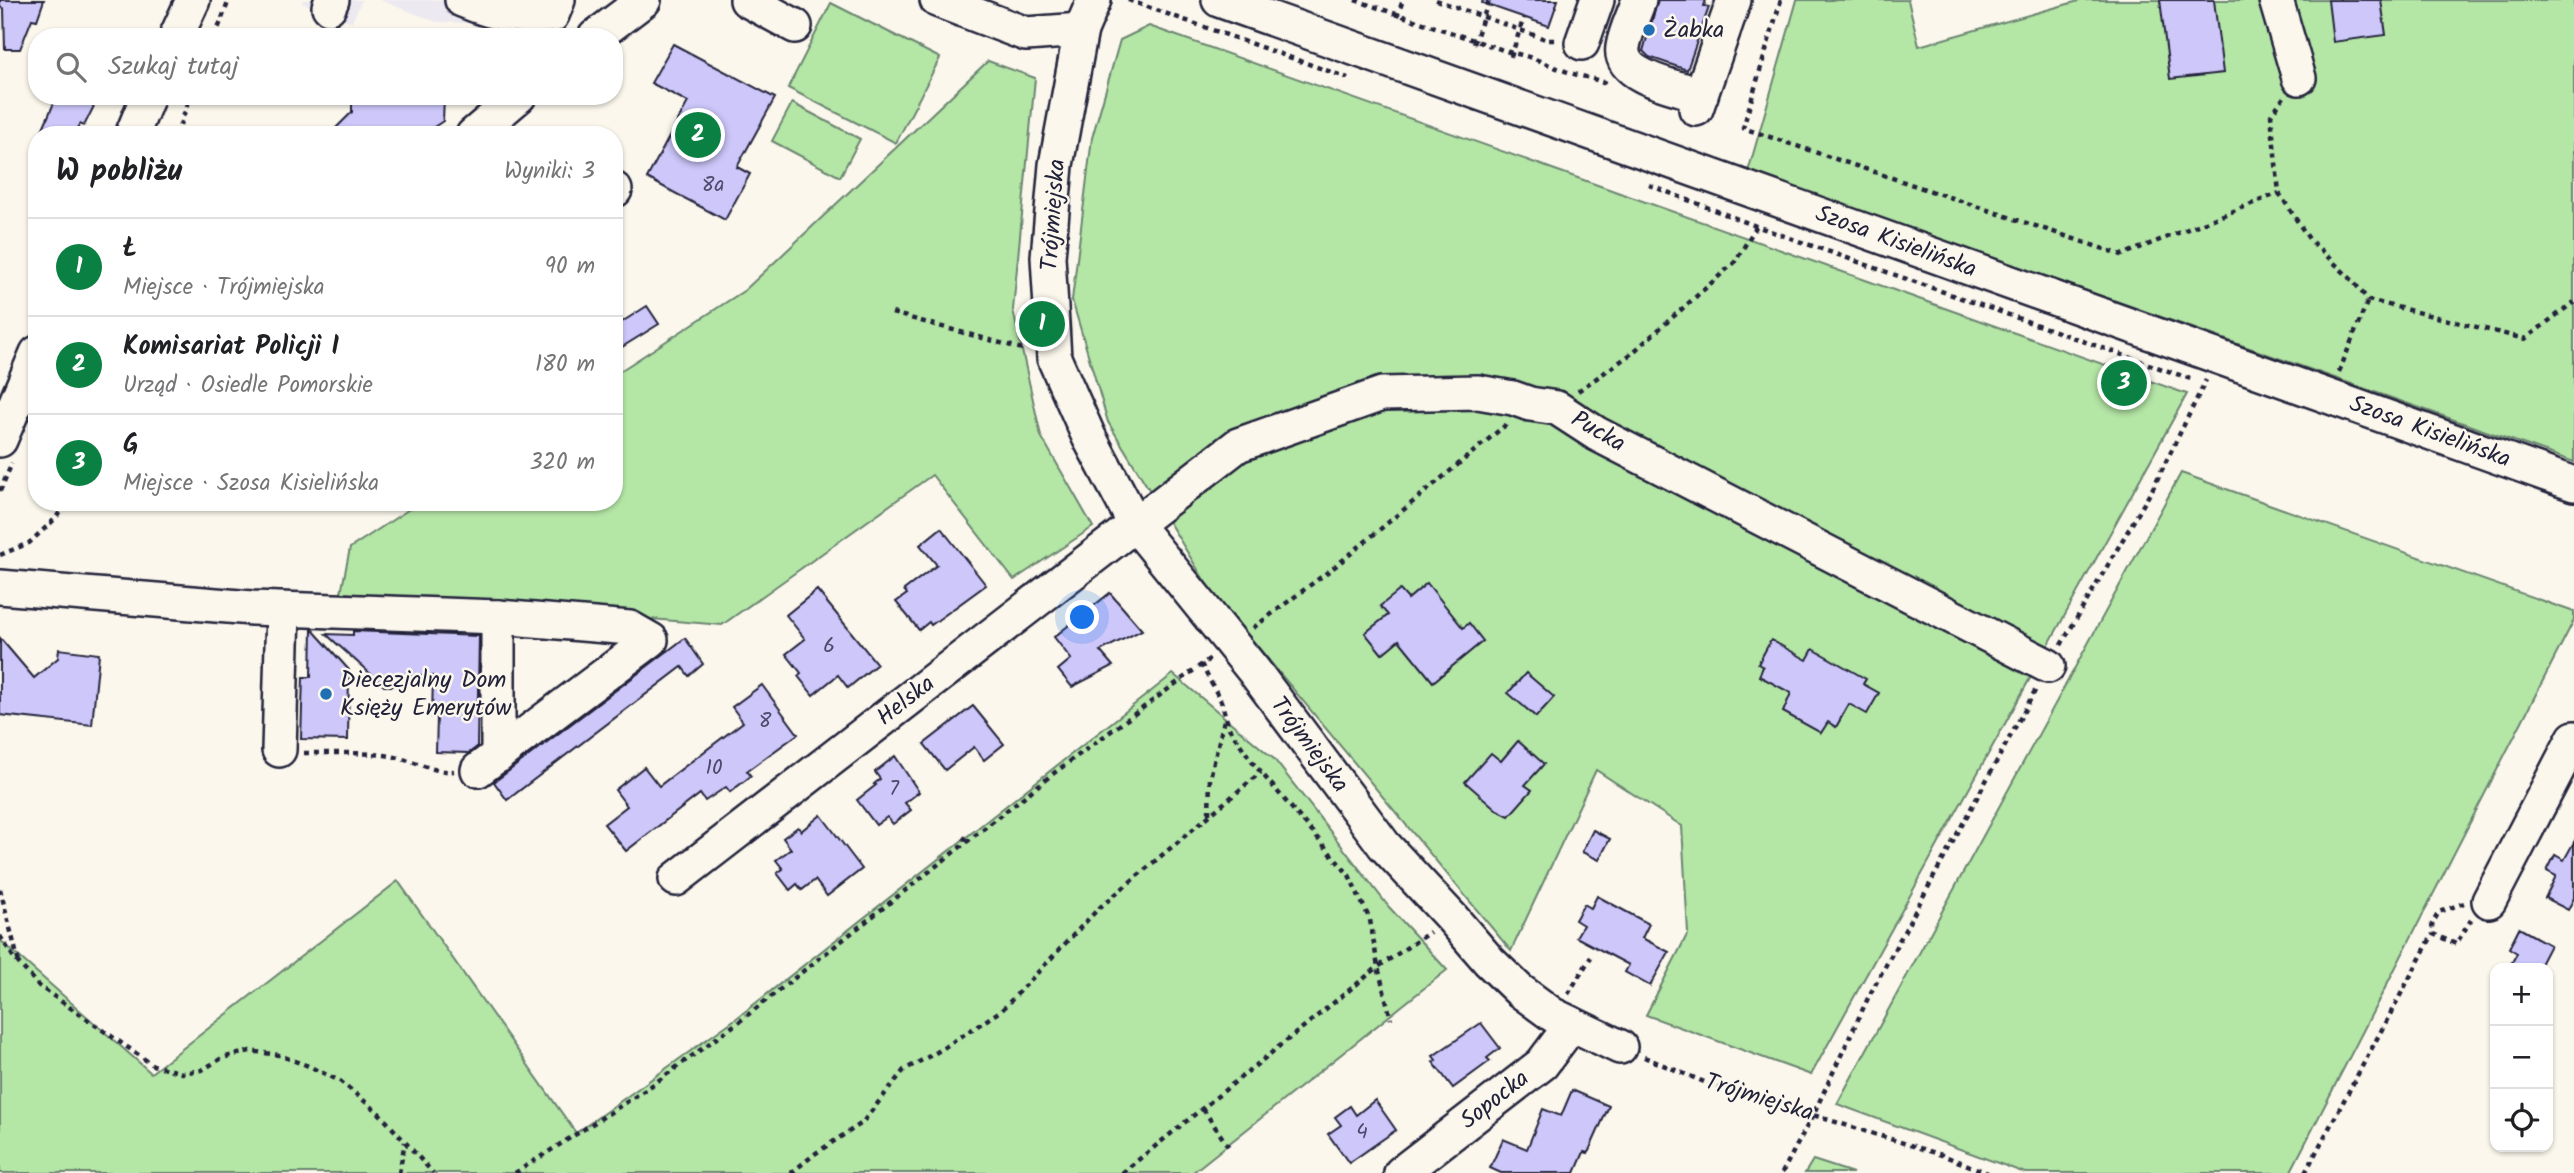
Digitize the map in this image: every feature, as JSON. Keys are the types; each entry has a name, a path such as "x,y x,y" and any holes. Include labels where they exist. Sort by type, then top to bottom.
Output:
{"street":[{"path":"180,28 193,0"},
{"path":"462,0 494,13 521,16 552,15 558,0"},
{"path":"607,28 644,0"},
{"path":"747,0 795,26"},
{"path":"937,0 1026,34 1088,15"},
{"name":"Szosa Kisielińska","path":"1219,0 2574,484"},
{"path":"1582,43 1597,0"},
{"path":"1639,0 1622,48 1625,64 1630,70 1698,102 1734,0"},
{"path":"2276,0 2299,78"},
{"name":"Trójmiejska","path":"1088,15 1056,165 1049,244 1054,358 1088,437 1135,524 1232,645 1384,845 1519,990 1563,1020 1620,1047"},
{"path":"136,126 144,105"},
{"path":"495,126 512,105"},
{"path":"0,440 28,374"},
{"name":"Pucka","path":"1135,524 1238,445 1382,394 1478,392 1546,407 2048,666"},
{"name":"Helska","path":"676,879 1135,524"},
{"path":"0,587 283,610 498,617 630,628 650,640 488,763"},
{"path":"279,750 283,610"},
{"path":"488,763 498,617"},
{"path":"2486,901 2574,738"},
{"name":"Sopocka","path":"1408,1171 1542,1064 1563,1020"}],"path":[{"path":"218,28 229,0"},
{"path":"1355,0 1512,55 1524,54 1573,74 1591,76 1602,83 1605,80"},
{"path":"1398,15 1402,0"},
{"path":"1436,0 1533,34"},
{"path":"1475,42 1489,0"},
{"path":"1781,0 1743,128 2122,255 2278,193"},
{"path":"1512,55 1524,18"},
{"path":"179,126 188,105"},
{"path":"2271,114 2278,193 2309,239 2352,280 2368,300 2525,339 2574,302"},
{"path":"515,1173 655,1083 740,1021 1054,774 1338,565 1489,441 1578,391 1631,354 1735,262 1771,197"},
{"path":"2330,396 2368,300"},
{"path":"892,313 1054,358"},
{"path":"1783,1173 1868,996 2048,666 2153,488 2217,357"},
{"path":"0,555 29,543 61,511"},
{"path":"1201,664 1221,701 1229,727 1261,772 1349,875 1370,920 1391,1019"},
{"path":"1209,815 1210,778 1226,716"},
{"path":"279,750 388,756 448,772 488,763"},
{"path":"792,1173 816,1153 862,1124 904,1070 1002,1010 1098,909 1261,772"},
{"path":"963,837 969,842"},
{"path":"0,889 19,964"},
{"path":"2305,1173 2433,934 2432,924 2439,912 2466,902 2486,901"},
{"path":"2433,934 2456,944 2486,901"},
{"path":"1122,1173 1378,967 1452,918"},
{"path":"0,936 19,964 39,986 153,1065 182,1073 202,1070 222,1058 250,1051 279,1055 340,1081 379,1113 433,1173"},
{"path":"1563,1020 1591,957"},
{"name":"Trójmiejska","path":"1620,1047 1726,1091 1942,1155 1988,1173"},
{"path":"1203,1109 1230,1149"},
{"path":"399,1173 405,1141"}],"shaded area":[{"path":"303,0 362,0 352,22 302,3"},
{"path":"380,0 569,0 559,26 436,22"}],"green space":[{"path":"1797,0 1908,0 1919,46 2082,0 2574,0 2574,462 1748,172"},
{"path":"831,3 940,58 896,143 788,88"},
{"path":"1149,26 2187,394 1811,1075 1646,1015 1688,933 1682,826 1596,770 1511,951 1209,588 1108,422 1072,300 1092,138 1120,40"},
{"path":"988,61 1035,78 1013,310 1041,436 1093,527 1014,580 932,475 722,625 341,593 350,548 406,511 623,511 623,369 745,290"},
{"path":"792,103 860,139 840,177 772,141"},
{"path":"2181,473 2574,612 2574,620 2290,1173 2025,1173 1837,1104"},
{"path":"1173,674 1274,759 1389,907 1447,970 1192,1173 0,1173 0,940 151,1073 398,881 576,1133 738,1017"},
{"path":"1813,1160 1853,1173 1805,1173"}],"building":[{"path":"0,0 44,0 37,20 32,19 20,49 5,49 4,9 0,7"},
{"path":"1483,0 1558,0 1549,26 1482,3"},
{"path":"1658,0 1706,0 1704,6 1709,7 1687,70 1649,57 1643,51"},
{"path":"2160,0 2214,0 2223,73 2170,79"},
{"path":"2328,0 2381,0 2386,35 2333,42"},
{"path":"673,44 775,98 737,167 750,174 725,220 647,178 688,102 651,83"},
{"path":"53,105 94,105 84,126 44,126"},
{"path":"352,105 444,105 443,121 436,126 338,126 352,112"},
{"path":"647,306 659,324 623,346 623,321"},
{"path":"941,528 986,585 931,625 929,622 919,630 896,602 907,594 904,590 937,565 920,545"},
{"path":"1427,583 1463,628 1469,623 1483,641 1433,682 1399,640 1382,654 1365,633 1388,615 1380,606 1400,590 1408,599"},
{"path":"817,590 877,664 848,688 838,675 813,695 786,654 805,639 786,615"},
{"path":"1110,593 1142,630 1100,651 1113,666 1072,687 1058,670 1071,659 1054,637"},
{"path":"312,629 349,670 348,740 301,739 303,677 311,677"},
{"name":"Diecezjalny Dom Księży Emerytów","path":"353,631 479,636 477,747 469,753 436,752 437,717 432,717 433,676 405,676 393,686 384,686 326,634 353,635"},
{"path":"0,638 34,678 58,658 59,649 99,654 92,725 0,715"},
{"path":"685,638 703,664 689,676 682,667 507,800 494,782"},
{"path":"1771,640 1807,660 1813,649 1866,679 1863,684 1879,693 1867,714 1849,704 1836,727 1828,722 1821,733 1783,712 1791,693 1759,676 1763,667 1758,664"},
{"path":"1526,673 1554,697 1536,717 1508,693"},
{"path":"762,685 798,734 747,771 751,776 730,792 726,787 705,801 700,794 626,851 604,824 627,806 615,790 644,767 659,786 743,722 732,707"},
{"path":"973,706 1004,744 984,760 974,747 945,770 924,744"},
{"path":"1518,741 1544,764 1525,785 1532,790 1509,816 1497,810 1465,782 1491,753 1501,761"},
{"path":"895,756 919,792 905,803 911,810 893,824 887,817 876,825 857,800 880,779 875,772"},
{"path":"821,815 862,869 827,896 815,880 802,890 797,884 790,890 777,873 783,869 776,860 791,849 783,838 798,827 801,831"},
{"path":"1593,830 1610,839 1599,860 1582,852"},
{"path":"2574,842 2574,898 2568,910 2545,898 2556,876 2547,871 2555,855 2564,860"},
{"path":"1597,896 1649,924 1642,938 1669,952 1650,986 1625,972 1629,965 1576,937 1583,925 1575,920 1584,904 1591,908"},
{"path":"2519,928 2550,945 2541,963 2512,963 2517,953 2509,948"},
{"path":"1481,1023 1500,1048 1487,1058 1490,1061 1453,1088 1433,1062 1436,1060 1433,1056"},
{"path":"1572,1090 1609,1106 1588,1153 1584,1152 1575,1173 1501,1173 1490,1168 1503,1139 1527,1149 1543,1109 1561,1116"},
{"path":"1375,1100 1396,1130 1349,1163 1328,1134 1341,1125 1335,1117 1350,1106 1356,1115"}],"place":[{"name":"Żabka","path":"1649,30"},
{"name":"Komisariat Policji I","path":"698,135"},
{"name":"Ł","path":"1042,324"},
{"name":"G","path":"2124,383"},
{"name":"Diecezjalny Dom Księży Emerytów","path":"326,694"}]}
